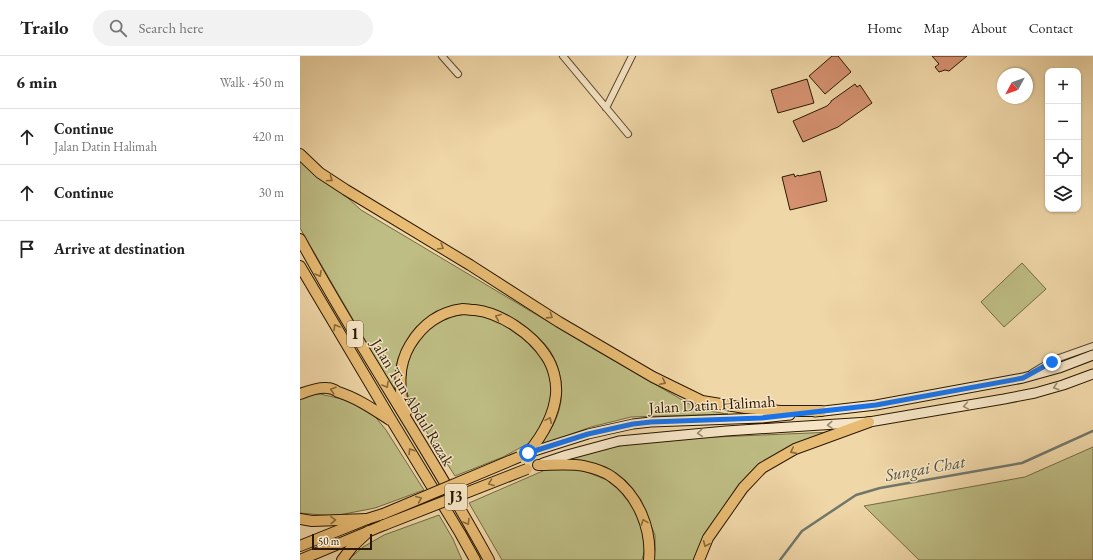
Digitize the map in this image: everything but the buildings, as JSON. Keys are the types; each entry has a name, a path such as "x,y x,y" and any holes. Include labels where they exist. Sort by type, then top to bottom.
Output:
{"main road":[{"path":"300,154 320,173 346,190 470,265 560,322 653,377 702,401 745,408 781,411 821,411"},
{"name":"Jalan Tun Abdul Razak","path":"300,239 320,276 489,560"},
{"name":"Jalan Tun Abdul Razak","path":"300,266 460,533 474,560"},
{"path":"411,428 403,403 400,375 405,353 417,334 429,321 445,313 464,309 485,311 507,321 526,334 538,345 547,357 554,374 556,394 551,418 540,438 524,455"},
{"name":"Jalan Datin Halimah","path":"300,546 383,514 524,455 588,434 633,424 651,422 761,418 876,405 1023,378 1059,368 1093,355"},
{"name":"Jalan Datin Halimah","path":"300,560 369,531 527,469 567,455 619,441 726,431 869,422 1035,393 1093,374"},
{"path":"300,394 309,390 327,388 346,394 392,421"},
{"path":"699,560 708,538 734,500 762,468 795,449 869,422"},
{"path":"538,465 582,465 597,469 611,477 625,488 635,502 644,520 649,538 649,560"},
{"path":"300,519 312,521 367,519"},
{"path":"342,560 352,547 369,531"},
{"path":"460,533 469,560"},
{"path":"478,541 494,560"}],"street":[{"path":"442,56 458,74"},
{"path":"563,56 628,134"},
{"path":"606,108 632,56"},
{"path":"1023,378 1059,358 1093,346"}],"shaded area":[{"path":"300,154 361,210 599,352 698,409 728,414 631,417 591,427 541,445 558,415 562,395 559,371 553,356 540,339 527,328 507,315 496,310 470,305 459,305 445,308 425,320 414,331 404,347 397,363 396,394 300,228"},
{"path":"1022,263 1046,289 1004,327 981,302"},
{"path":"471,313 491,318 514,330 533,344 549,369 553,387 547,420 531,442 503,457 455,476 412,409 405,385 407,364 413,344 427,329 449,317"},
{"path":"320,394 342,399 365,408 373,414 386,430 424,490 375,508 334,516 300,513 300,396"},
{"path":"834,432 766,462 695,560 653,560 655,535 641,502 622,480 558,463 582,454 607,448 652,441"},
{"path":"1093,447 1093,560 919,560 864,506 1025,477"},
{"path":"561,468 584,471 607,480 627,496 641,522 645,548 642,560 502,560 469,503 545,470"},
{"path":"439,515 453,539 462,560 348,560 363,547 384,535"}],"waterway":[{"name":"Sungai Chat","path":"780,560 802,531 856,495 880,488 1022,463 1093,431"}],"route":[{"path":"528,453 588,434 633,424 761,418 876,405 1023,378 1052,362"}]}
